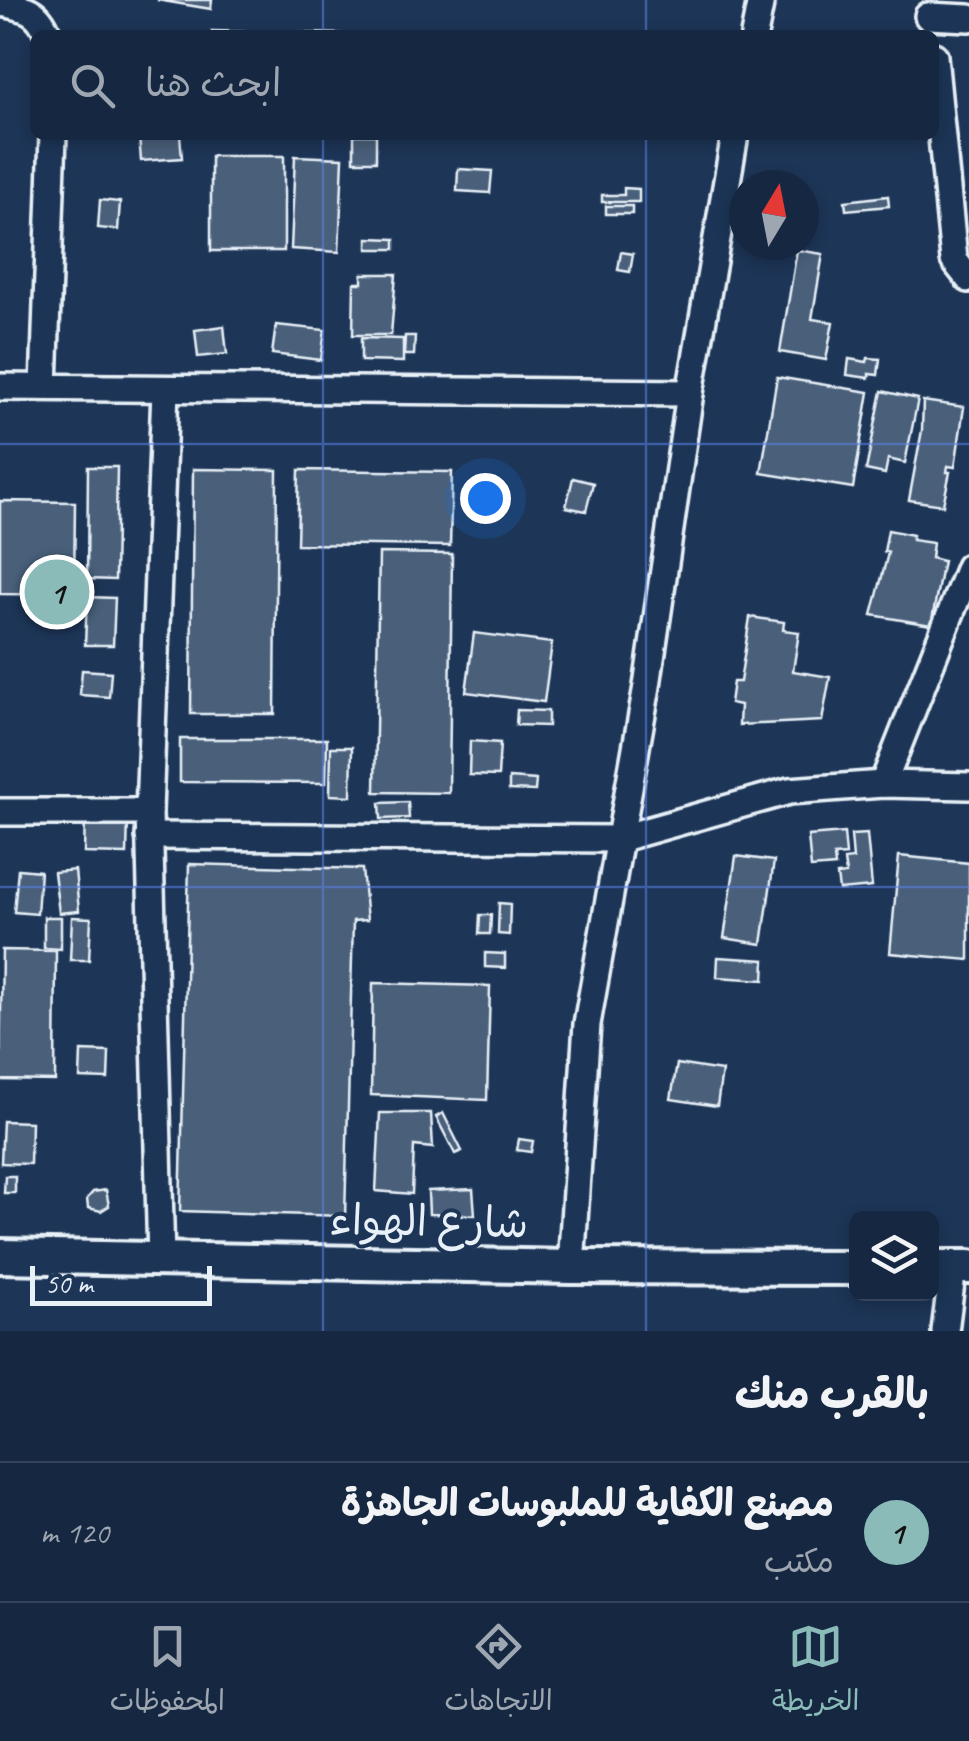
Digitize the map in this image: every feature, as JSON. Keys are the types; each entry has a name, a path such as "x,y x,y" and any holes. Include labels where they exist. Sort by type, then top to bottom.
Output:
{"street":[{"path":"755,30 761,0"},
{"path":"0,3 28,7 46,30"},
{"path":"928,17 969,18"},
{"path":"939,107 954,260 969,280"},
{"path":"44,386 53,140"},
{"path":"571,1267 587,1024 734,140"},
{"path":"0,387 690,393"},
{"path":"161,1260 149,824 165,390"},
{"path":"884,784 969,567"},
{"path":"0,812 149,824 618,839 790,791 884,784 969,786"},
{"name":"شارع الهواء","path":"0,1256 849,1268"},
{"path":"945,1331 951,1267"}],"building":[{"path":"157,0 212,0 211,9"},
{"path":"139,140 180,140 182,158 141,161"},
{"path":"354,140 376,140 376,161 354,161"},
{"path":"211,156 284,156 284,251 211,251"},
{"path":"295,156 343,158 339,252 291,249"},
{"path":"458,169 492,171 490,193 457,191"},
{"path":"624,188 639,189 639,202 602,202 602,195 624,195"},
{"path":"888,196 889,206 846,210 845,201"},
{"path":"100,200 120,202 118,230 98,228"},
{"path":"606,206 632,206 632,214 606,214"},
{"path":"368,238 395,239 395,249 368,249"},
{"path":"621,252 633,254 630,272 618,270"},
{"path":"819,253 823,254 812,319 833,322 826,360 780,352 795,260 819,260"},
{"path":"362,274 396,274 391,335 353,335 354,283 362,283"},
{"path":"276,325 325,330 321,360 272,354"},
{"path":"224,326 227,354 198,357 195,330"},
{"path":"405,336 415,336 414,355 404,355"},
{"path":"361,338 403,339 403,362 361,361"},
{"path":"868,358 880,359 878,375 847,375 849,359 867,362"},
{"path":"777,377 869,392 853,488 761,473"},
{"path":"882,391 918,399 905,463 888,459 885,474 866,470"},
{"path":"923,401 964,407 955,467 948,466 943,505 909,500 922,430"},
{"path":"88,467 117,467 115,580 87,579"},
{"path":"193,469 277,470 275,714 191,714"},
{"path":"299,470 452,472 450,546 297,544"},
{"path":"573,478 593,483 586,511 566,507"},
{"path":"0,501 75,502 74,595 0,594"},
{"path":"888,530 933,543 931,558 943,561 931,625 872,615 888,552 884,552"},
{"path":"379,553 452,554 449,793 375,792"},
{"path":"87,597 115,598 113,645 85,645"},
{"path":"750,617 784,622 783,630 799,632 793,671 830,677 822,721 739,725 740,705 730,703 733,682 740,682"},
{"path":"474,633 552,643 544,702 466,692"},
{"path":"82,670 111,672 109,697 80,695"},
{"path":"517,710 548,711 548,726 516,725"},
{"path":"180,739 327,739 326,783 180,782"},
{"path":"470,741 500,743 498,776 469,775"},
{"path":"331,747 352,747 351,796 330,795"},
{"path":"509,778 536,780 535,791 509,790"},
{"path":"408,802 409,818 381,819 380,803"},
{"path":"85,816 128,817 127,854 84,853"},
{"path":"844,833 846,855 834,856 835,866 811,868 808,836"},
{"path":"867,834 872,887 839,890 837,875 846,874 844,860 853,859 851,835"},
{"path":"736,856 774,861 762,944 724,938"},
{"path":"899,856 969,863 969,960 890,953"},
{"path":"189,864 362,869 367,920 353,921 345,1216 180,1211"},
{"path":"18,869 40,871 37,914 14,912"},
{"path":"75,870 79,911 59,913 54,872"},
{"path":"499,903 510,904 509,935 498,934"},
{"path":"480,915 491,915 490,934 479,934"},
{"path":"44,917 61,917 61,949 44,948"},
{"path":"72,917 91,918 89,960 70,960"},
{"path":"2,950 56,951 55,1081 0,1080"},
{"path":"485,953 505,954 505,968 485,967"},
{"path":"718,957 765,960 764,980 717,977"},
{"path":"373,983 490,986 487,1100 371,1095"},
{"path":"81,1051 109,1052 108,1079 80,1078"},
{"path":"677,1064 722,1071 717,1106 671,1099"},
{"path":"380,1113 431,1113 433,1148 414,1146 412,1194 376,1191"},
{"path":"443,1113 462,1151 455,1154 436,1117"},
{"path":"3,1121 31,1122 30,1164 1,1163"},
{"path":"519,1139 533,1141 531,1152 517,1150"},
{"path":"5,1176 15,1176 15,1193 4,1193"},
{"path":"473,1189 475,1215 429,1214 428,1191"},
{"path":"106,1190 109,1206 101,1211 88,1208 87,1199 93,1192"}],"place":[{"name":"مصنع الكفاية للملبوسات الجاهزة","path":"57,592"}]}
